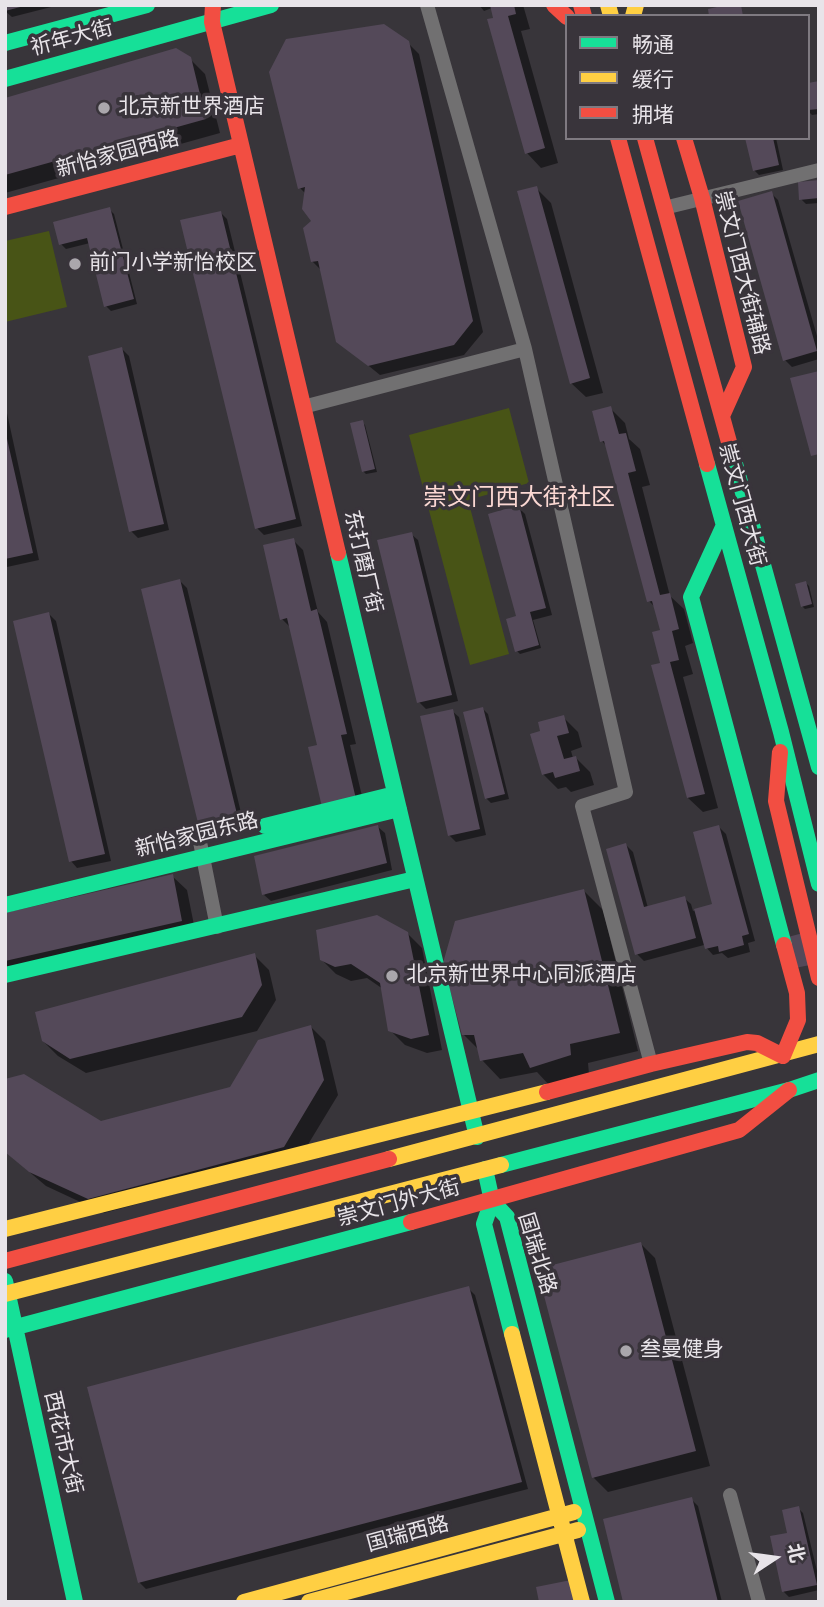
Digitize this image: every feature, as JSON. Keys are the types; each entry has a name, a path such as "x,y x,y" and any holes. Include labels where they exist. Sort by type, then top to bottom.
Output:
{"street":[{"name":"祈年大街","path":"5,43 147,5"},
{"name":"祈年大街","path":"5,79 212,13 271,5"},
{"path":"427,5 525,349 626,792 582,806 650,1064"},
{"name":"东打磨厂街","path":"212,13 477,1136"},
{"name":"崇文门西大街","path":"619,140 781,732 819,884"},
{"name":"崇文门西大街","path":"646,140 819,767"},
{"name":"崇文门西大街辅路","path":"685,140 702,198 744,367 722,416"},
{"name":"新怡家园西路","path":"5,207 241,145"},
{"path":"664,208 819,170"},
{"path":"303,407 525,349"},
{"path":"724,525 691,597 797,993 798,1020 783,1056"},
{"path":"781,732 776,801 819,978"},
{"name":"新怡家园东路","path":"5,890 202,848 397,801"},
{"path":"202,848 217,927"},
{"name":"新怡家园东路","path":"5,905 202,848"},
{"path":"5,975 415,879"},
{"path":"5,1261 783,1056 816,1045 819,1030"},
{"path":"5,1229 471,1112 650,1064 747,1042 757,1043 783,1056"},
{"name":"崇文门外大街","path":"6,1289 485,1169 819,1080"},
{"name":"崇文门外大街","path":"10,1329 492,1201 739,1129 789,1090"},
{"path":"485,1169 492,1201"},
{"name":"国瑞北路","path":"582,1602 484,1224 492,1201 507,1217 607,1602"},
{"name":"西花市大街","path":"6,1289 10,1329 75,1602"},
{"path":"730,1495 759,1602"},
{"name":"国瑞西路","path":"244,1602 583,1509"},
{"name":"国瑞西路","path":"309,1602 587,1527"}],"green space":[{"path":"49,231 67,307 5,322 5,241"},
{"path":"509,408 529,483 468,500 509,654 470,665 409,435"}],"building":[{"path":"5,5 24,5 24,6 5,11"},
{"path":"490,5 514,5 516,14 508,16 545,148 525,154 487,19 493,18"},
{"path":"741,5 743,14 709,14 708,9"},
{"path":"384,24 409,41 473,321 454,345 368,366 336,342 318,261 311,262 303,228 311,221 302,209 305,187 298,189 269,72 286,39"},
{"name":"北京新世界酒店","path":"176,48 191,57 206,119 5,175 5,98"},
{"path":"819,81 819,109 810,110 810,83"},
{"path":"745,140 773,140 779,165 753,171"},
{"path":"819,180 819,198 799,200 798,182"},
{"path":"537,186 590,378 570,384 517,191"},
{"path":"772,191 817,351 783,361 738,201"},
{"path":"110,207 134,299 104,307 87,238 59,245 53,222"},
{"path":"221,211 296,519 255,529 180,220"},
{"path":"122,347 164,524 129,532 88,356"},
{"path":"819,371 819,454 811,456 790,378"},
{"path":"611,406 619,434 626,433 636,471 628,473 660,595 670,593 679,629 672,631 679,660 670,662 705,794 687,798 651,665 660,663 652,632 660,630 652,601 647,602 604,441 600,442 592,411"},
{"path":"363,420 375,469 362,472 350,423"},
{"path":"5,430 33,553 5,559"},
{"path":"519,505 546,608 530,612 539,645 515,652 506,619 516,616 488,514"},
{"path":"412,532 452,695 417,703 377,540"},
{"path":"294,538 311,611 317,609 347,734 341,735 356,799 322,807 308,747 317,745 287,618 280,620 263,545"},
{"path":"180,579 237,814 198,823 141,589"},
{"path":"806,581 812,604 801,607 795,584"},
{"path":"49,612 105,854 69,862 13,621"},
{"path":"483,707 505,794 485,799 463,712"},
{"path":"453,709 480,829 448,836 420,716"},
{"path":"564,715 569,733 557,736 564,759 576,756 580,771 555,778 553,772 542,775 530,734 540,731 538,722"},
{"path":"378,825 387,863 262,895 254,856"},
{"path":"719,825 749,934 742,936 744,945 719,952 718,946 705,949 694,909 712,904 693,832"},
{"path":"626,843 644,907 685,896 696,938 635,955 606,849"},
{"path":"173,874 182,921 5,961 5,913"},
{"path":"584,889 620,1033 570,1044 571,1055 530,1068 523,1053 480,1061 474,1035 462,1035 443,963 455,921"},
{"name":"北京新世界中心同派酒店","path":"377,915 408,932 429,1035 411,1039 388,1031 380,983 351,964 335,967 320,960 316,930"},
{"path":"803,933 810,965 795,968 788,937"},
{"path":"255,953 262,985 242,1017 70,1059 42,1041 35,1012"},
{"path":"311,1025 324,1080 284,1147 88,1199 29,1172 5,1152 5,1079 24,1074 101,1121 230,1087 258,1040"},
{"path":"641,1242 696,1451 592,1478 537,1269"},
{"path":"469,1286 522,1482 138,1583 87,1387"},
{"path":"692,1497 718,1602 623,1602 603,1519"},
{"path":"799,1506 817,1585 782,1592 770,1536 787,1533 782,1510"},
{"path":"571,1580 577,1602 539,1602 536,1587"}],"traffic: fast":[{"path":"5,43 147,5"},
{"path":"5,79 271,5"},
{"path":"732,453 819,767"},
{"path":"707,464 781,732 819,884"},
{"path":"724,525 691,597 784,945"},
{"path":"338,553 471,1112"},
{"path":"265,826 395,794"},
{"path":"5,905 399,809"},
{"path":"5,975 415,879"},
{"path":"501,1165 819,1080"},
{"path":"471,1112 477,1137"},
{"path":"485,1169 492,1201"},
{"path":"512,1334 484,1224 492,1201 507,1217 607,1602"},
{"path":"5,1330 411,1222"},
{"path":"5,1281 75,1602"}],"traffic: slow":[{"path":"608,5 610,14"},
{"path":"634,14 636,5"},
{"path":"389,1159 819,1044"},
{"path":"5,1229 547,1092"},
{"path":"5,1294 501,1165"},
{"path":"512,1334 582,1602"},
{"path":"244,1602 574,1512"},
{"path":"309,1602 578,1530"}],"traffic: jam":[{"path":"213,5 212,22 338,553"},
{"path":"554,5 565,15"},
{"path":"581,5 583,14"},
{"path":"619,140 707,464"},
{"path":"646,140 732,453"},
{"path":"685,140 702,198 744,367 722,416"},
{"path":"5,207 241,145"},
{"path":"780,752 776,801 819,978"},
{"path":"783,1056 798,1020 797,993 784,945"},
{"path":"547,1092 747,1042 757,1043 783,1056"},
{"path":"411,1222 739,1130 789,1090"},
{"path":"5,1261 389,1159"}],"place":[{"name":"北京新世界酒店","path":"104,108"},
{"name":"前门小学新怡校区","path":"75,264"},
{"name":"北京新世界中心同派酒店","path":"392,976"},
{"name":"叁曼健身","path":"626,1351"}],"district":[{"name":"崇文门西大街社区","path":"519,499"}]}
